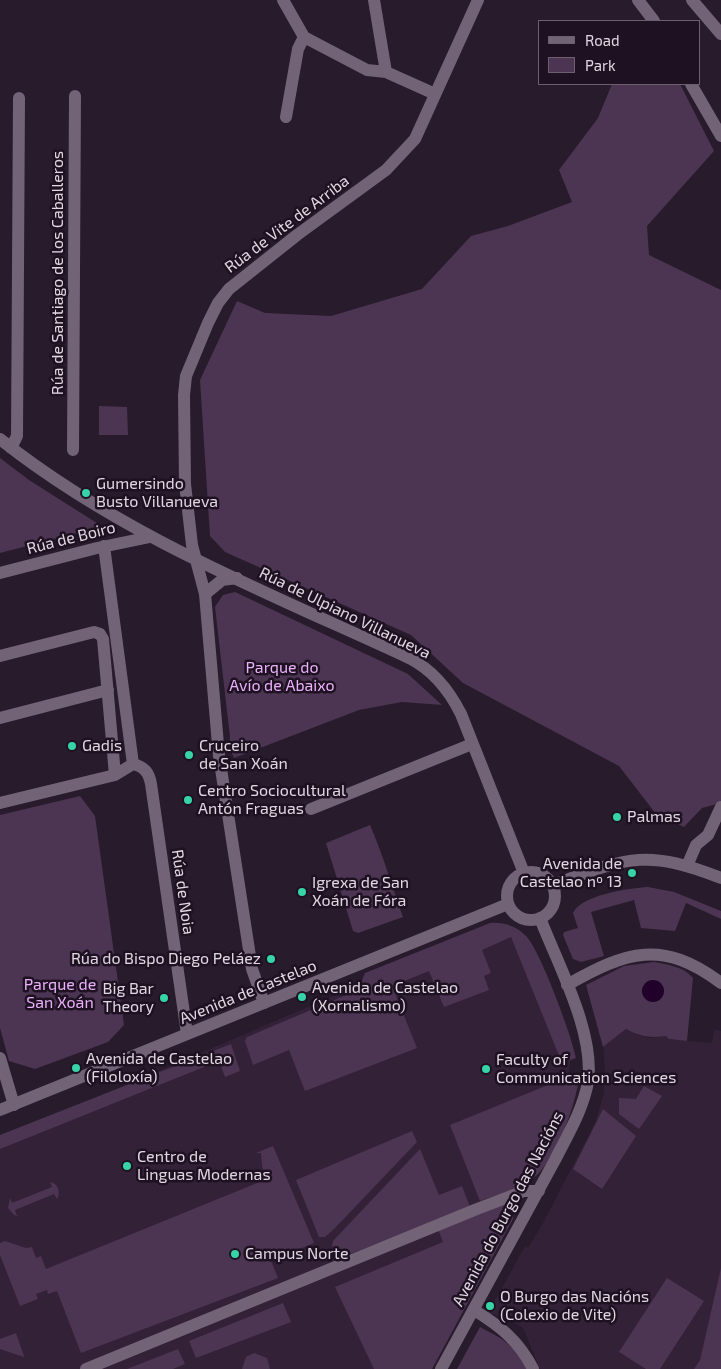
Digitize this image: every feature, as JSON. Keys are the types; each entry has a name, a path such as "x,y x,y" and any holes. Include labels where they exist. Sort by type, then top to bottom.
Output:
{"street":[{"path":"283,0 304,37 367,70 386,72 435,94"},
{"path":"374,0 386,72"},
{"name":"Rúa de Vite de Arriba","path":"197,559 192,545 185,484 184,395 186,376 218,302 239,279 401,157 415,139 478,0"},
{"path":"638,0 653,20"},
{"path":"692,0 721,34"},
{"path":"286,117 298,49 304,37"},
{"path":"692,85 721,136"},
{"name":"Rúa de Santiago de los Caballeros","path":"73,450 75,96"},
{"path":"11,448 17,436 19,98"},
{"name":"Rúa de Ulpiano Villanueva","path":"0,439 73,492 150,537 418,663 448,691 461,714 524,872"},
{"name":"Rúa de Boiro","path":"0,573 104,546 150,537"},
{"path":"0,803 116,775 133,764 104,546"},
{"path":"197,559 205,594 219,756 252,969 264,1003"},
{"path":"205,594 222,580 237,578"},
{"path":"0,656 94,632 102,637 116,775"},
{"path":"0,718 108,690"},
{"path":"311,808 472,744"},
{"name":"Rúa de Noia","path":"133,764 144,768 149,775 151,784 187,1034"},
{"path":"687,866 696,845 708,835 721,807"},
{"path":"553,885 606,865 650,858 687,866 721,878"},
{"path":"530,871 543,875 553,885 555,900 552,908 540,918 529,920 518,916 508,904 508,888 516,876 524,872 530,871"},
{"name":"Avenida de Castelao","path":"0,1110 508,904"},
{"name":"Avenida do Burgo das Nacións","path":"441,1369 572,1128 588,1083 589,1059 586,1041 567,985 540,918"},
{"path":"567,985 615,960 644,954 674,958 691,964 721,983"},
{"path":"0,1058 14,1105"},
{"path":"86,1369 477,1209 524,1191 539,1191"},
{"path":"474,1310 511,1336 521,1346 533,1369"}],"shaded area":[{"name":"Campus Norte","path":"492,928 521,938 571,1056 563,1115 395,1369 0,1369 0,1139"},
{"path":"653,980 661,983 664,991 661,999 653,1002 645,999 642,991 645,983"},
{"path":"626,1029 634,1034 650,1038 667,1036 669,1039 712,1043 714,1030 721,1031 721,1270 700,1360 694,1369 540,1369 523,1328 512,1320 488,1313 525,1246 528,1248 542,1225 595,1123 603,1097 605,1071 603,1047"}],"green space":[{"path":"612,85 681,85 714,151 647,226 649,255 721,290 721,803 702,808 684,827 656,814 619,766 463,683 411,635 225,552 210,536 200,380 237,301 265,313 331,316 422,289 471,236 508,226 572,202 559,170 598,118"},
{"path":"99,406 127,407 128,435 99,435"},
{"path":"0,458 29,480 100,525 100,527 0,553"},
{"name":"Parque do Avío de Abaixo","path":"235,592 408,674 442,705 402,702 359,710 234,758 229,746 230,737 215,607 223,595"},
{"name":"Parque de San Xoán","path":"80,796 95,816 124,1025 108,1042 35,1069 9,1061 0,1028 0,815"},
{"path":"370,825 403,917 358,933 353,931 326,843"},
{"path":"648,887 674,892 721,911 721,919 686,903 675,931 641,928 634,900 591,912 604,956 581,962 573,959 563,935 564,932 578,928 573,913 578,907 585,901 595,897 629,889"},
{"path":"490,923 500,923 514,927 526,936 532,944 555,994 576,1058 562,1063 511,937 482,950 491,973 484,976 489,990 444,1007 429,971 392,986 417,1048 305,1091 289,1050 253,1065 245,1041 247,1037 358,990 365,973"},
{"path":"654,962 680,968 693,978 687,1041 669,1039 666,1036 646,1036 626,1029 603,1047 586,985 624,966"},
{"path":"231,1044 240,1071 225,1077 219,1061 0,1149 0,1135"},
{"path":"575,1074 580,1074 569,1118 547,1163 527,1183 480,1201 450,1125"},
{"path":"644,1086 662,1096 639,1129 619,1114 619,1098 636,1099"},
{"path":"603,1109 636,1136 602,1189 573,1169"},
{"path":"412,1131 417,1142 334,1229 325,1237 319,1237 296,1180"},
{"path":"273,1146 314,1243 271,1261 278,1278 81,1353 57,1291 48,1294 47,1290 36,1294 38,1299 20,1306 0,1255 0,1243 5,1241 26,1248 32,1247 36,1258 41,1256 46,1269 267,1179 262,1166 261,1153 256,1153"},
{"path":"420,1149 439,1195 462,1186 470,1207 345,1256 339,1256 332,1246 333,1241"},
{"path":"50,1182 55,1184 58,1189 57,1199 54,1194 15,1210 17,1216 8,1208 10,1198 12,1203 52,1187"},
{"path":"508,1203 514,1210 513,1219 432,1369 374,1369 335,1287 443,1242 438,1229"},
{"path":"721,1268 721,1369 694,1369 700,1360"},
{"path":"667,1278 704,1301 660,1369 646,1369 619,1352"},
{"path":"283,1303 291,1322 196,1358 189,1341"},
{"path":"480,1327 507,1343 517,1353 527,1369 457,1369"},
{"path":"16,1333 24,1357 0,1349 0,1339"},
{"path":"178,1349 185,1364 173,1369 127,1369"},
{"path":"254,1353 267,1358 270,1369 242,1369 246,1357"}],"place":[{"name":"Gumersindo Busto Villanueva","path":"86,493"},
{"name":"Gadis","path":"72,746"},
{"name":"Cruceiro de San Xoán","path":"189,755"},
{"name":"Centro Sociocultural Antón Fraguas","path":"188,800"},
{"name":"Palmas","path":"617,817"},
{"name":"Avenida de Castelao nº 13","path":"632,873"},
{"name":"Igrexa de San Xoán de Fóra","path":"302,892"},
{"name":"Rúa do Bispo Diego Peláez","path":"271,959"},
{"name":"Avenida de Castelao (Xornalismo)","path":"302,997"},
{"name":"Big Bar Theory","path":"164,998"},
{"name":"Avenida de Castelao (Filoloxía)","path":"76,1068"},
{"name":"Faculty of Communication Sciences","path":"486,1069"},
{"name":"Centro de Linguas Modernas","path":"127,1166"},
{"name":"Campus Norte","path":"235,1254"},
{"name":"O Burgo das Nacións (Colexio de Vite)","path":"490,1306"}]}
